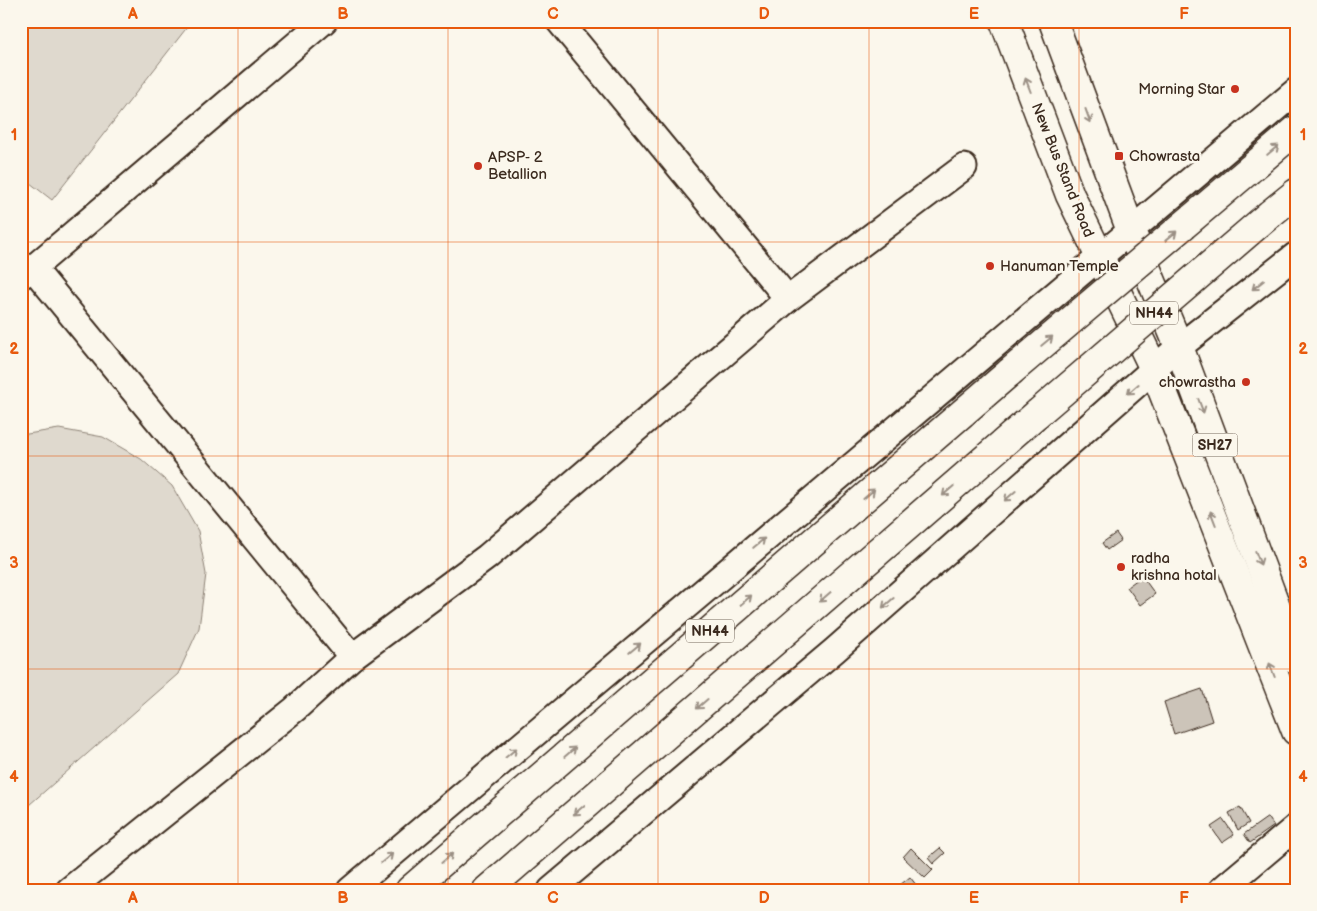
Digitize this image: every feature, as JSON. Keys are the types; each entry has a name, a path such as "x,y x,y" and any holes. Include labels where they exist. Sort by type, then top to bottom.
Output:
{"main road":[{"name":"New Bus Stand Road","path":"1004,21 1070,195 1154,369"},
{"name":"SH27","path":"1053,21 1131,231 1179,347 1296,660"},
{"name":"NH44","path":"410,890 1010,372 1296,130"},
{"name":"NH44","path":"487,890 1038,413 1296,193"},
{"name":"SH27","path":"1154,369 1296,731"}],"street":[{"path":"324,21 27,272 352,657"},
{"path":"559,21 788,299"},
{"path":"350,890 1296,91"},
{"path":"69,890 295,709 352,657 487,557 788,299 964,167"},
{"path":"551,890 835,650 1179,347 1296,255"},
{"path":"1221,890 1296,827"}],"shaded area":[{"path":"21,21 192,21 52,200 21,176"},
{"path":"59,429 103,437 141,459 172,486 198,531 206,574 199,628 178,674 21,812 21,435"}],"building":[{"path":"1116,533 1121,540 1107,550 1102,543"},
{"path":"1142,576 1155,594 1140,605 1127,587"},
{"path":"1202,689 1212,721 1174,734 1164,702"},
{"path":"1240,807 1249,823 1238,830 1229,813"},
{"path":"1268,817 1274,826 1250,843 1244,834"},
{"path":"1223,819 1234,835 1222,843 1211,827"},
{"path":"911,848 933,870 925,878 903,857"},
{"path":"940,848 945,853 933,864 928,858"},
{"path":"910,877 920,890 904,890 900,885"}],"place":[{"name":"Morning Star","path":"1235,89"},
{"name":"Chowrasta","path":"1119,156"},
{"name":"APSP- 2 Betallion","path":"478,166"},
{"name":"Hanuman Temple","path":"990,266"},
{"name":"chowrastha","path":"1246,382"},
{"name":"radha krishna hotal","path":"1121,567"}]}
